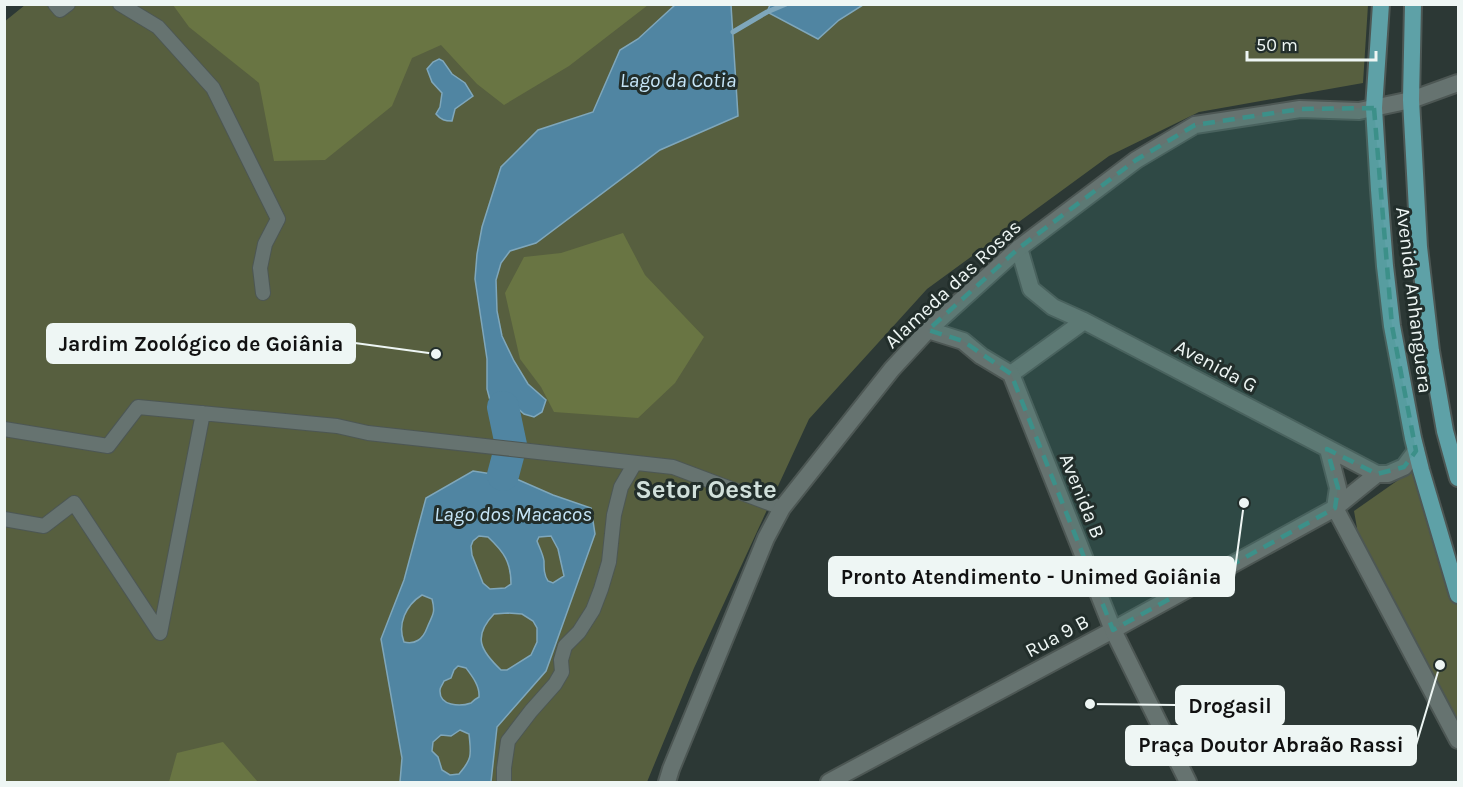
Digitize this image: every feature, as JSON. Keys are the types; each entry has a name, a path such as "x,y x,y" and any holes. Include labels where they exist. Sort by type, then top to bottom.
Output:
{"main road":[{"name":"Avenida Anhanguera","path":"1381,4 1374,108 1382,234 1392,326 1408,420 1458,595"},
{"name":"Avenida Anhanguera","path":"1413,4 1411,100 1419,247 1431,351 1446,431 1458,478"}],"street":[{"path":"56,4 60,10 68,4"},
{"path":"120,4 158,27 213,88 278,219 265,244 260,268 262,293"},
{"name":"Alameda das Rosas","path":"667,783 675,758 766,538 782,508 892,369 928,330 1019,248 1136,160 1195,125 1300,109 1359,111 1411,100 1458,83"},
{"name":"Avenida G","path":"1019,248 1031,289 1053,307 1377,474"},
{"path":"928,330 963,341 981,356 1011,374 1084,321"},
{"name":"Avenida B","path":"1011,374 1113,630 1188,783"},
{"path":"4,429 108,446 138,407 337,426 368,433 673,467 782,508"},
{"path":"4,519 44,526 74,503 160,633 203,413"},
{"path":"1328,449 1338,488 1335,508 1458,740"},
{"path":"1377,474 1388,474 1404,467 1416,451"},
{"path":"504,783 508,741 555,684 562,672 561,660 565,646 579,632 593,610 602,589 609,562 614,515 621,487 635,463"},
{"path":"1404,467 1421,470"},
{"name":"Rua 9 B","path":"829,783 1335,508 1377,474"}],"highlighted area":[{"path":"1374,108 1392,326 1416,451 1404,467 1377,474 1327,449 1338,488 1335,508 1113,630 1011,374 963,341 928,330 1019,248 1136,160 1195,125 1300,109"}],"green space":[{"path":"25,5 1368,5 1363,83 1199,112 1109,156 927,289 809,419 694,668 647,782 5,782 4,22"},
{"path":"173,5 648,5 569,66 504,105 477,84 441,45 412,58 392,106 325,160 274,161 259,83 189,27"},
{"path":"623,233 645,275 704,337 675,383 638,418 554,412 541,387 520,359 505,293 524,257 561,253"},
{"path":"1414,469 1458,595 1458,734 1360,545 1354,511"},
{"path":"223,742 258,782 169,782 177,753"}],"water":[{"path":"770,4 863,5 839,20 818,39 767,12"},
{"name":"Lago da Cotia","path":"675,5 731,5 738,116 660,150 536,243 510,251 501,263 496,280 497,311 502,336 528,384 546,400 542,412 534,417 524,414 515,406 492,408 487,389 487,359 475,279 482,227 501,167 538,130 593,112 620,50 638,39"},
{"path":"439,59 452,74 465,83 473,96 455,109 452,121 443,120 436,114 440,107 442,93 432,82 427,69"},
{"name":"Lago dos Macacos","path":"473,471 512,477 591,508 595,534 546,671 497,727 491,782 400,782 402,758 381,639 404,580 426,498","holes":["479,536 488,537 505,558 510,569 511,584 505,588 490,589 483,583 472,555 471,546","551,536 558,549 564,576 553,583 548,581 545,574 543,558 537,541 539,537","422,595 432,599 433,611 423,635 415,642 408,643 404,642 402,622 411,604","494,614 522,614 533,621 537,628 537,642 531,655 507,670 501,670 494,663 482,644 483,630","458,666 466,668 477,685 479,697 466,704 456,705 446,702 440,689 444,681 451,678","460,730 469,734 470,756 459,774 450,775 442,770 438,757 432,751 433,742 441,735 451,736"]}],"waterway":[{"path":"733,32 767,12 786,4"},
{"path":"503,407 511,445 503,475"}],"place":[{"name":"Jardim Zoológico de Goiânia","path":"436,354"},
{"name":"Pronto Atendimento - Unimed Goiânia","path":"1244,503"},
{"name":"Praça Doutor Abraão Rassi","path":"1440,665"},
{"name":"Drogasil","path":"1090,704"}],"district":[{"name":"Setor Oeste","path":"706,489"}]}
